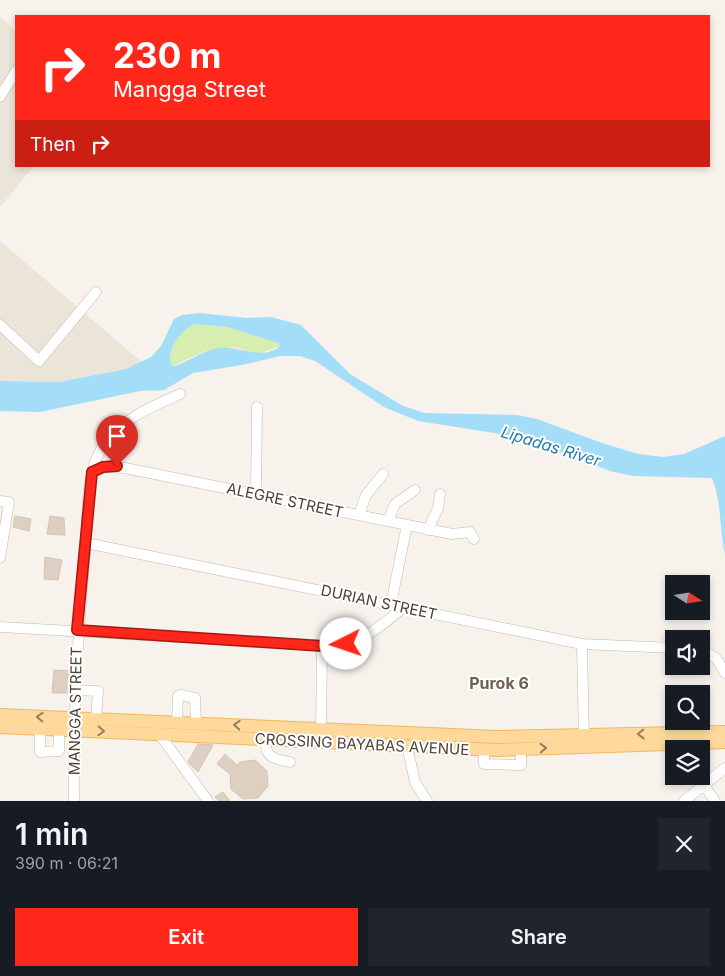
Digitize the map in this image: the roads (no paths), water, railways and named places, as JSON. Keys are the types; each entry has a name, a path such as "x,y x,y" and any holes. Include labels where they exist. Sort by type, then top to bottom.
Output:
{"main road":[{"name":"CROSSING BAYABAS AVENUE","path":"0,715 159,734 265,739 321,735 725,742"},
{"name":"CROSSING BAYABAS AVENUE","path":"0,727 59,730 96,719 196,723 321,735 407,746 484,749 521,749 584,741 725,732"}],"street":[{"path":"0,97 15,73"},
{"path":"0,326 40,361 96,292"},
{"name":"MANGGA STREET","path":"74,801 77,630 92,472 102,447 119,428 140,413 180,394"},
{"path":"256,494 257,407"},
{"name":"ALEGRE STREET","path":"92,472 103,467 117,466 428,530 452,534 470,532 474,539"},
{"path":"359,515 366,495 383,474"},
{"path":"388,521 395,504 415,490"},
{"path":"428,530 438,508 440,494"},
{"path":"0,558 4,502"},
{"path":"391,604 407,525"},
{"name":"DURIAN STREET","path":"86,543 582,644 665,648"},
{"path":"0,627 77,630 322,646 346,644 361,639 381,626 404,607"},
{"path":"582,644 584,741"},
{"path":"321,735 322,646"},
{"path":"710,655 716,658 725,673"},
{"path":"75,690 98,691 96,719"},
{"path":"177,723 178,696 181,695 195,698 196,723"},
{"path":"151,722 208,801"},
{"path":"40,729 40,752 60,752 59,730"},
{"path":"265,739 265,751 271,758 290,762"},
{"path":"407,746 415,782 427,801"},
{"path":"710,780 725,768"},
{"path":"684,801 704,785 715,801"}],"water":[{"name":"Lipadas River","path":"200,313 246,318 271,317 301,325 350,374 403,406 424,413 517,415 537,419 638,454 663,457 684,454 725,436 725,554 719,506 712,478 633,476 610,471 537,443 507,435 418,421 384,407 315,361 300,356 280,356 242,365 193,373 164,390 140,391 40,412 0,411 0,381 59,382 126,369 151,357 161,346 174,319 182,315","holes":["195,324 227,327 278,343 280,346 273,350 259,353 227,348 214,349 173,366 171,360 172,348 180,335 190,326"]}],"district":[{"name":"Purok 6","path":"499,683"}]}
